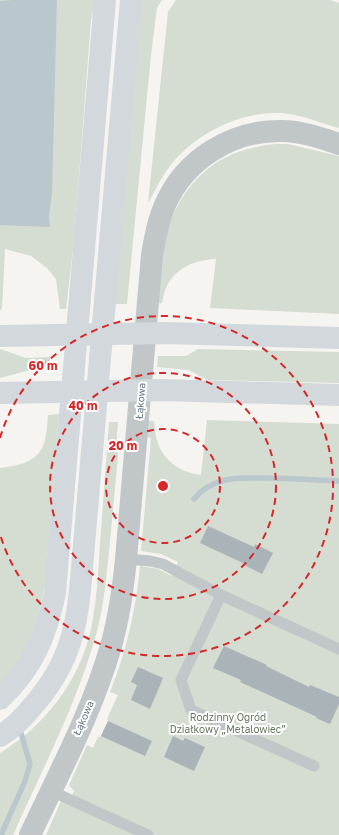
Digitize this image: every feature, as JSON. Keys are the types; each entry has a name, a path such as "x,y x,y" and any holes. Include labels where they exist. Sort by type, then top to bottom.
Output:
{"highway":[{"path":"0,698 12,687 29,666 50,619 55,593 105,0"},
{"path":"0,736 24,716 45,692 59,669 69,647 76,620 83,564 131,0"},
{"path":"0,336 64,334 165,334 339,338"},
{"path":"0,393 161,390 339,395"}],"street":[{"name":"Łąkowa","path":"30,835 89,706 103,670 120,608 126,559 151,262 156,231 164,205 180,180 206,154 238,138 259,133 283,131 297,133 339,144"}],"lane":[{"path":"126,559 150,561 163,564 221,595 339,648"},
{"path":"221,595 181,680 191,710 314,766"},
{"path":"51,791 148,835"}],"green space":[{"path":"0,0 96,0 91,20 74,241 66,309 60,309 56,279 47,268 31,256 5,249 2,309 0,310"},
{"path":"139,0 162,0 157,8 151,55 127,304 115,304"},
{"path":"176,0 330,0 339,3 339,128 301,116 278,113 245,117 228,123 213,130 185,149 166,171 148,203 168,12"},
{"path":"288,144 339,156 339,314 210,308 216,259 209,259 194,263 180,270 170,281 165,290 162,303 156,303 165,237 176,210 185,194 196,180 208,169 222,160 238,152 255,147"},
{"path":"0,349 26,358 50,357 50,370 30,370 0,378"},
{"path":"198,349 339,352 339,383 208,380 188,370 157,367 158,356 186,356"},
{"path":"59,414 45,585 38,617 24,657 0,686 0,468 25,463 36,456 43,446 46,435 48,415"},
{"name":"Rodzinny Ogród Działkowy „Metalowiec”","path":"207,420 339,424 339,835 46,835 61,801 68,804 74,791 69,785 87,745 93,748 98,737 101,736 118,695 110,692 121,662 130,630 140,566 158,569 172,576 178,562 161,554 141,551 151,438 146,437 147,421 154,421 158,443 169,461 181,469 201,475"},
{"path":"109,422 118,422 116,446 118,456 106,582 97,631 70,708 48,760 13,835 0,835 0,753 32,729 46,715 69,684 86,648 95,608"}],"shaded area":[{"path":"57,0 52,194 49,217 50,227 0,225 0,1"}],"building":[{"path":"208,526 254,547 255,544 273,553 262,574 244,565 245,564 200,543"},
{"path":"224,646 267,665 266,666 309,687 310,685 339,697 339,704 330,724 240,682 241,680 213,668"},
{"path":"138,667 163,678 150,709 131,700 137,685 131,682"},
{"path":"108,721 152,741 145,756 101,736"},
{"path":"173,736 183,741 185,738 205,747 194,771 164,757"}],"waterway":[{"path":"194,499 212,485 234,478 339,481"},
{"path":"1,835 25,781 30,764 21,733"}]}
